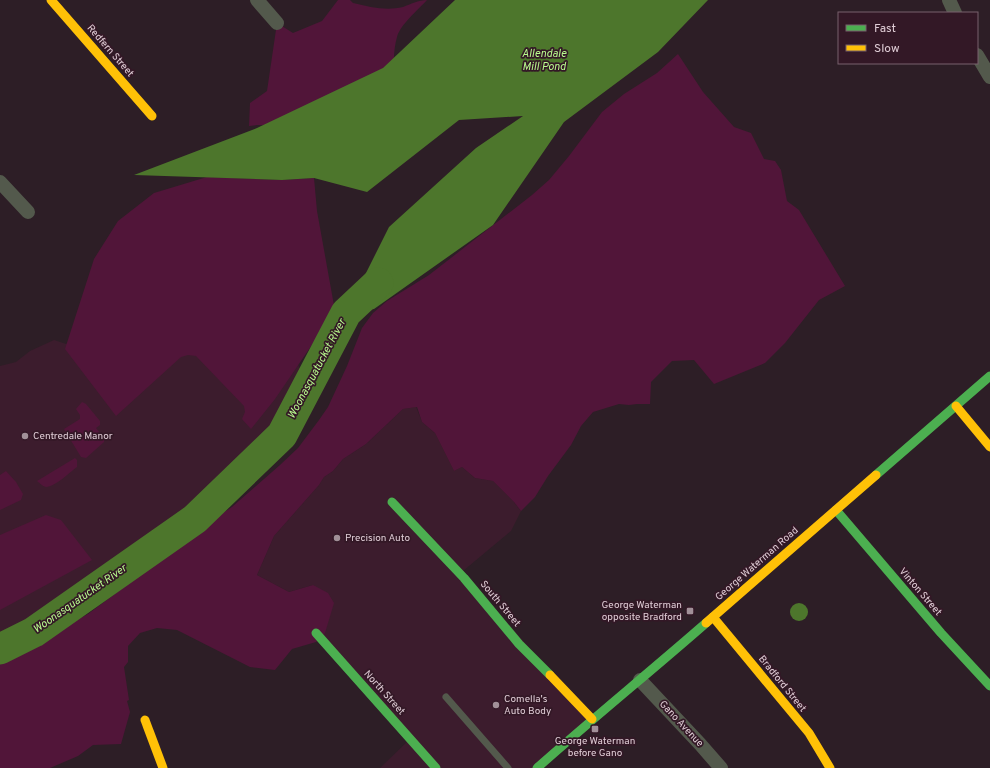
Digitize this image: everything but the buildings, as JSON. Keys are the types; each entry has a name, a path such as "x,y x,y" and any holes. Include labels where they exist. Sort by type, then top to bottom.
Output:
{"street":[{"name":"Redfern Street","path":"51,0 152,116"},
{"path":"257,0 276,23"},
{"path":"949,0 955,12"},
{"path":"978,57 990,77"},
{"path":"0,182 28,212"},
{"name":"George Waterman Road","path":"537,768 990,376"},
{"path":"956,406 990,447"},
{"name":"South Street","path":"392,502 464,578 519,644 592,719"},
{"name":"Vinton Street","path":"836,510 941,633 990,686"},
{"name":"Bradford Street","path":"713,617 809,733 830,768"},
{"name":"North Street","path":"316,633 436,768"},
{"name":"Gano Avenue","path":"640,680 721,768"},
{"path":"145,720 163,768"}],"lane":[{"path":"446,697 508,768"}],"shaded area":[{"path":"338,0 350,0 353,3 366,6 390,9 427,0 405,23 399,32 395,48 393,79 275,125 249,126 250,103 267,91 277,23 293,33 322,21"},
{"path":"678,54 703,92 734,127 751,133 764,159 775,161 781,170 787,201 799,210 845,286 819,300 785,343 765,363 714,384 694,360 672,361 651,382 650,404 619,404 593,412 581,426 571,445 548,476 535,497 521,511 493,481 475,478 462,467 454,471 435,433 422,422 417,407 403,409 366,444 343,459 333,471 324,477 319,485 274,536 257,575 289,592 313,585 328,593 334,603 325,633 316,642 292,649 275,670 250,667 177,630 157,628 140,633 128,646 128,662 124,667 129,700 127,701 130,712 121,744 93,745 78,756 50,768 0,768 0,662 88,614 206,524 232,507 280,465 298,448 328,407 347,366 362,328 373,313 387,301 429,275 532,195 549,180 602,112 624,94 657,73"},
{"path":"207,177 282,180 314,178 317,211 335,311 275,399 251,429 242,419 245,412 244,406 196,356 188,355 181,357 116,416 65,349 94,259 118,221 154,193"},
{"path":"54,340 66,344 73,341 298,364 310,394 308,399 261,455 203,502 155,536 96,573 60,598 38,616 0,635 0,366 16,362 30,351"},
{"path":"82,402 86,404 100,421 100,425 96,428 104,438 104,442 86,458 81,457 64,429 80,419 80,415 76,409"},
{"path":"416,407 422,422 435,433 454,471 462,467 475,478 493,481 521,511 511,531 463,571 593,722 542,768 380,768 408,741 324,641 313,585 289,592 257,575 274,536 319,485 324,477 333,471 343,459 366,444 403,409"},
{"path":"75,458 77,460 77,467 54,485 46,487 37,481"},
{"path":"6,471 16,482 23,494 21,500 0,510 0,475"},
{"path":"46,515 61,520 92,560 0,610 0,535"}],"water":[{"name":"Allendale Mill Pond","path":"455,0 708,0 658,52 564,122 493,225 374,309 346,313 389,227 476,148 523,116 459,120 367,192 314,178 282,180 134,175 257,128 383,68"},
{"path":"795,603 803,603 808,608 806,619 803,621 795,621 790,616 790,608"}],"waterway":[{"name":"Woonasquatucket River","path":"0,649 34,632 195,519 282,435 346,313 378,283"}],"traffic: fast":[{"path":"876,475 990,376"},
{"path":"392,502 464,578 519,644 550,675"},
{"path":"836,510 941,633 990,686"},
{"path":"537,768 706,623"},
{"path":"316,633 436,768"}],"traffic: slow":[{"path":"51,0 152,116"},
{"path":"956,406 990,447"},
{"path":"706,623 876,475"},
{"path":"713,617 809,733 830,768"},
{"path":"550,675 592,719"},
{"path":"145,720 163,768"}],"place":[{"name":"Centredale Manor","path":"25,436"},
{"name":"Precision Auto","path":"337,538"},
{"name":"George Waterman opposite Bradford","path":"690,611"},
{"name":"Comella's Auto Body","path":"496,705"},
{"name":"George Waterman before Gano","path":"595,729"}]}
